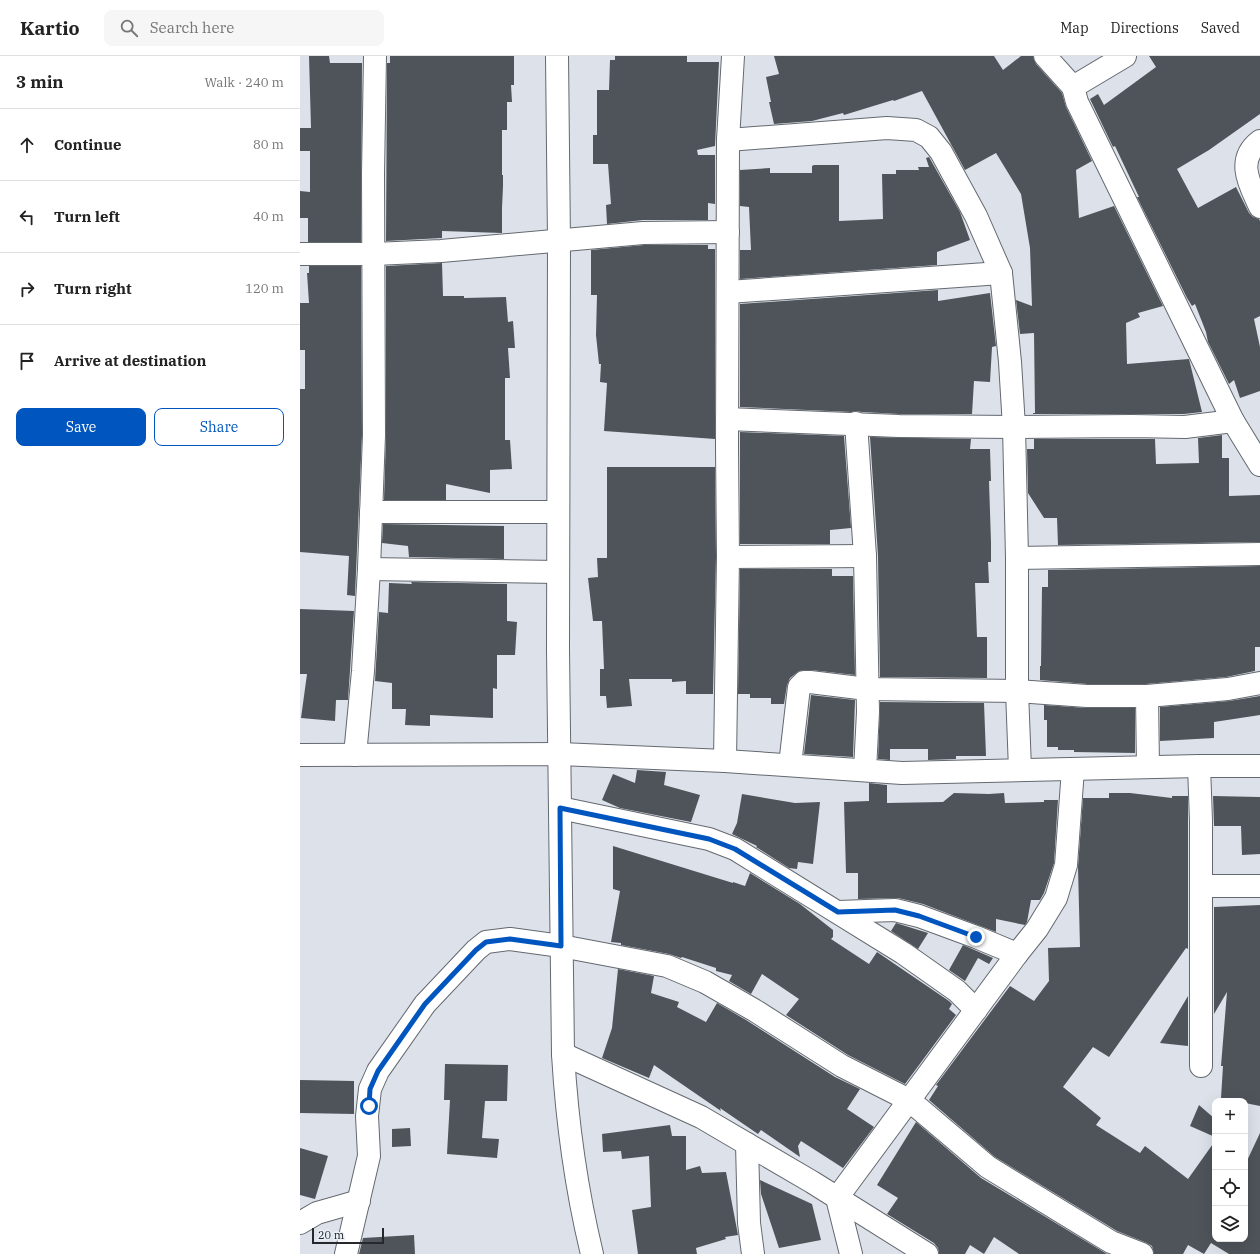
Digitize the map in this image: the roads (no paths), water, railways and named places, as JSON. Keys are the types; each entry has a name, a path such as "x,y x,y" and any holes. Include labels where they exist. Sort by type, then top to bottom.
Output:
{"street":[{"path":"355,755 363,671 369,569 374,435 374,254 372,174 375,56"},
{"path":"557,56 559,241 558,572 563,1054 565,1094 577,1186 592,1254"},
{"path":"725,761 728,557 728,140 733,56"},
{"path":"1045,56 1073,87 1077,102 1233,421 1260,465"},
{"path":"1073,87 1124,56"},
{"path":"728,140 887,128 916,130 929,137 941,152 976,216 1001,273 1010,362 1014,427 1017,558 1017,691 1020,769"},
{"path":"1260,141 1256,144 1247,158 1246,176 1260,207"},
{"path":"300,254 374,254 442,251 643,234 728,232"},
{"path":"728,292 1001,273"},
{"path":"727,419 856,423 899,426 1014,427 1185,427 1233,421"},
{"path":"856,423 865,556 868,712 865,770"},
{"path":"371,512 558,512"},
{"path":"1017,558 1260,554"},
{"path":"728,557 865,556"},
{"path":"369,569 558,572"},
{"path":"790,765 799,687 804,682 867,689 1017,691 1087,696 1147,696 1228,689 1260,683"},
{"path":"1147,696 1148,767"},
{"path":"300,755 560,754 725,761 902,772 1260,766"},
{"path":"1199,766 1201,821 1200,1066"},
{"path":"837,1198 1037,929 1056,898 1066,865 1073,769"},
{"path":"560,808 709,839 735,849 838,912 936,975 957,991 976,1010"},
{"path":"1201,886 1260,886"},
{"path":"838,912 895,910 919,916 1017,954"},
{"path":"346,1254 360,1201 369,1156 367,1116 370,1089 378,1071 425,1004 476,950 486,942 510,939 561,946 667,966 705,982 754,1010 842,1066 909,1100 988,1167 1111,1242 1142,1254"},
{"path":"563,1054 701,1117 837,1198 927,1254"},
{"path":"746,1144 749,1223 753,1254"},
{"path":"837,1198 851,1254"},
{"path":"300,1223 317,1213 360,1201"}]}
